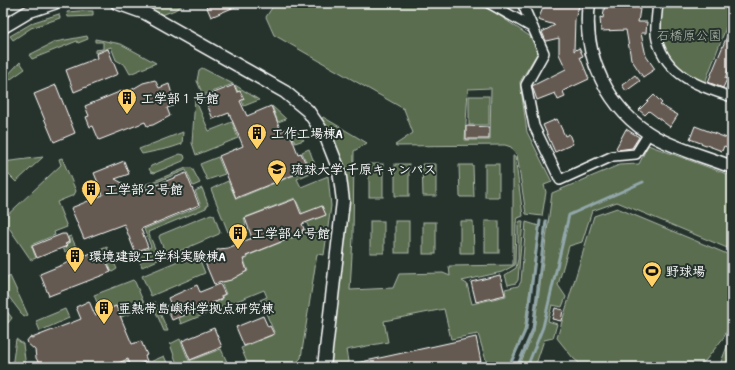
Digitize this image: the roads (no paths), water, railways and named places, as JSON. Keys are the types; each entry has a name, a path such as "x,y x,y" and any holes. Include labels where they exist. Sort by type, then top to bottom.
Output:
{"street":[{"path":"3,27 30,11 54,3"},
{"path":"117,3 145,13 285,92 308,111 326,137 339,170 343,201 324,367"},
{"path":"489,3 533,28"},
{"path":"522,3 544,53 526,85 534,126 560,180 613,156 636,154 649,133"},
{"path":"589,3 589,39 598,72 609,93 622,110 649,133 665,141 732,166"},
{"path":"658,3 657,39 664,57 672,69 703,88 732,97"}],"waterway":[{"path":"527,367 543,327 569,215 643,182"},
{"path":"509,367 526,329 540,221"},
{"path":"517,367 533,329 546,221"}],"place":[{"name":"工学部１号館","path":"127,115"},
{"name":"工作工場棟A","path":"257,150"},
{"name":"琉球大学 千原キャンパス","path":"277,186"},
{"name":"工学部２号館","path":"91,206"},
{"name":"工学部４号館","path":"238,250"},
{"name":"環境建設工学科実験棟A","path":"75,273"},
{"name":"野球場","path":"652,288"},
{"name":"亜熱帯島嶼科学拠点研究棟","path":"104,325"}],"park label":[{"name":"石橋原公園","path":"689,35"}]}
